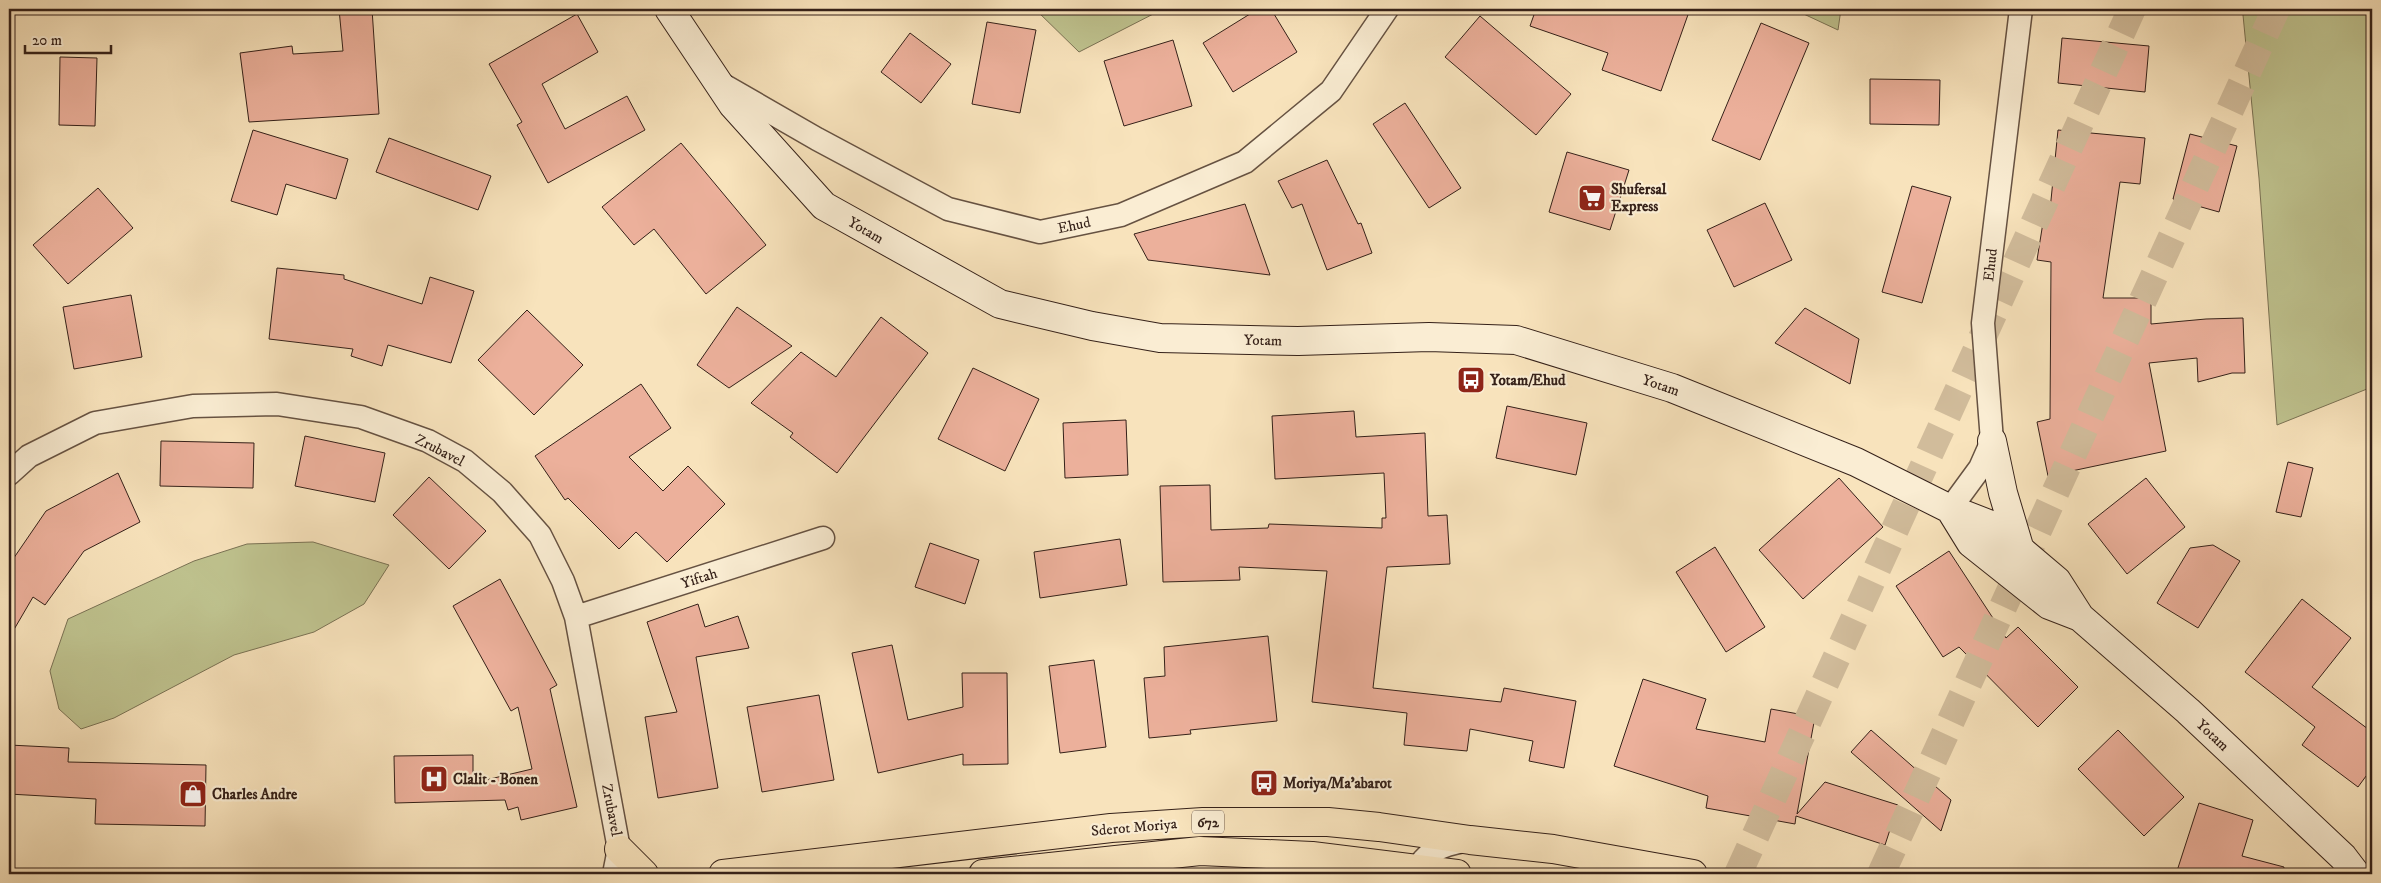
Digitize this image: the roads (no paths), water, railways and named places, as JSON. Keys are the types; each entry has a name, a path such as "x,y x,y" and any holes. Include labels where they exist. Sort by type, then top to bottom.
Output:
{"main road":[{"name":"Sderot Moriya","path":"723,874 1111,828 1203,822 1328,822 1379,827 1553,849 1693,874"},
{"name":"Sderot Moriya","path":"983,874 1200,851 1312,856 1416,872 1457,874"},
{"path":"616,862 644,874"}],"street":[{"name":"Yotam","path":"669,9 733,105 824,206 1000,304 1092,326 1160,338 1298,341 1428,336 1516,340 1672,388 1856,462 1950,509 1991,525 2057,582 2080,617 2195,718 2349,866 2370,874"},
{"name":"Ehud","path":"717,81 817,140 948,209 1040,232 1121,215 1246,162 1331,91 1387,9"},
{"name":"Ehud","path":"1950,509 1980,468 1992,441 1983,323 2021,9"},
{"name":"Zrubavel","path":"9,474 28,456 95,423 193,406 277,404 361,417 428,441 465,461 502,492 540,535 563,581 576,617 616,862"},
{"path":"1992,441 2003,493 2020,550"},
{"name":"Yotam","path":"1950,509 1971,543 2049,605 2080,617"},
{"name":"Yiftah","path":"576,617 823,538"},
{"path":"1416,872 1424,859 1434,850 1444,845 1470,840"}],"tunnel":[{"path":"1738,874 2132,9"},
{"path":"1881,874 2276,9"}],"place":[{"name":"Shufersal Express","path":"1592,198"},
{"name":"Yotam/Ehud","path":"1471,380"},
{"name":"Clalit - Bonen","path":"434,779"},
{"name":"Moriya/Ma'abarot","path":"1264,783"},
{"name":"Charles Andre","path":"193,794"}]}
